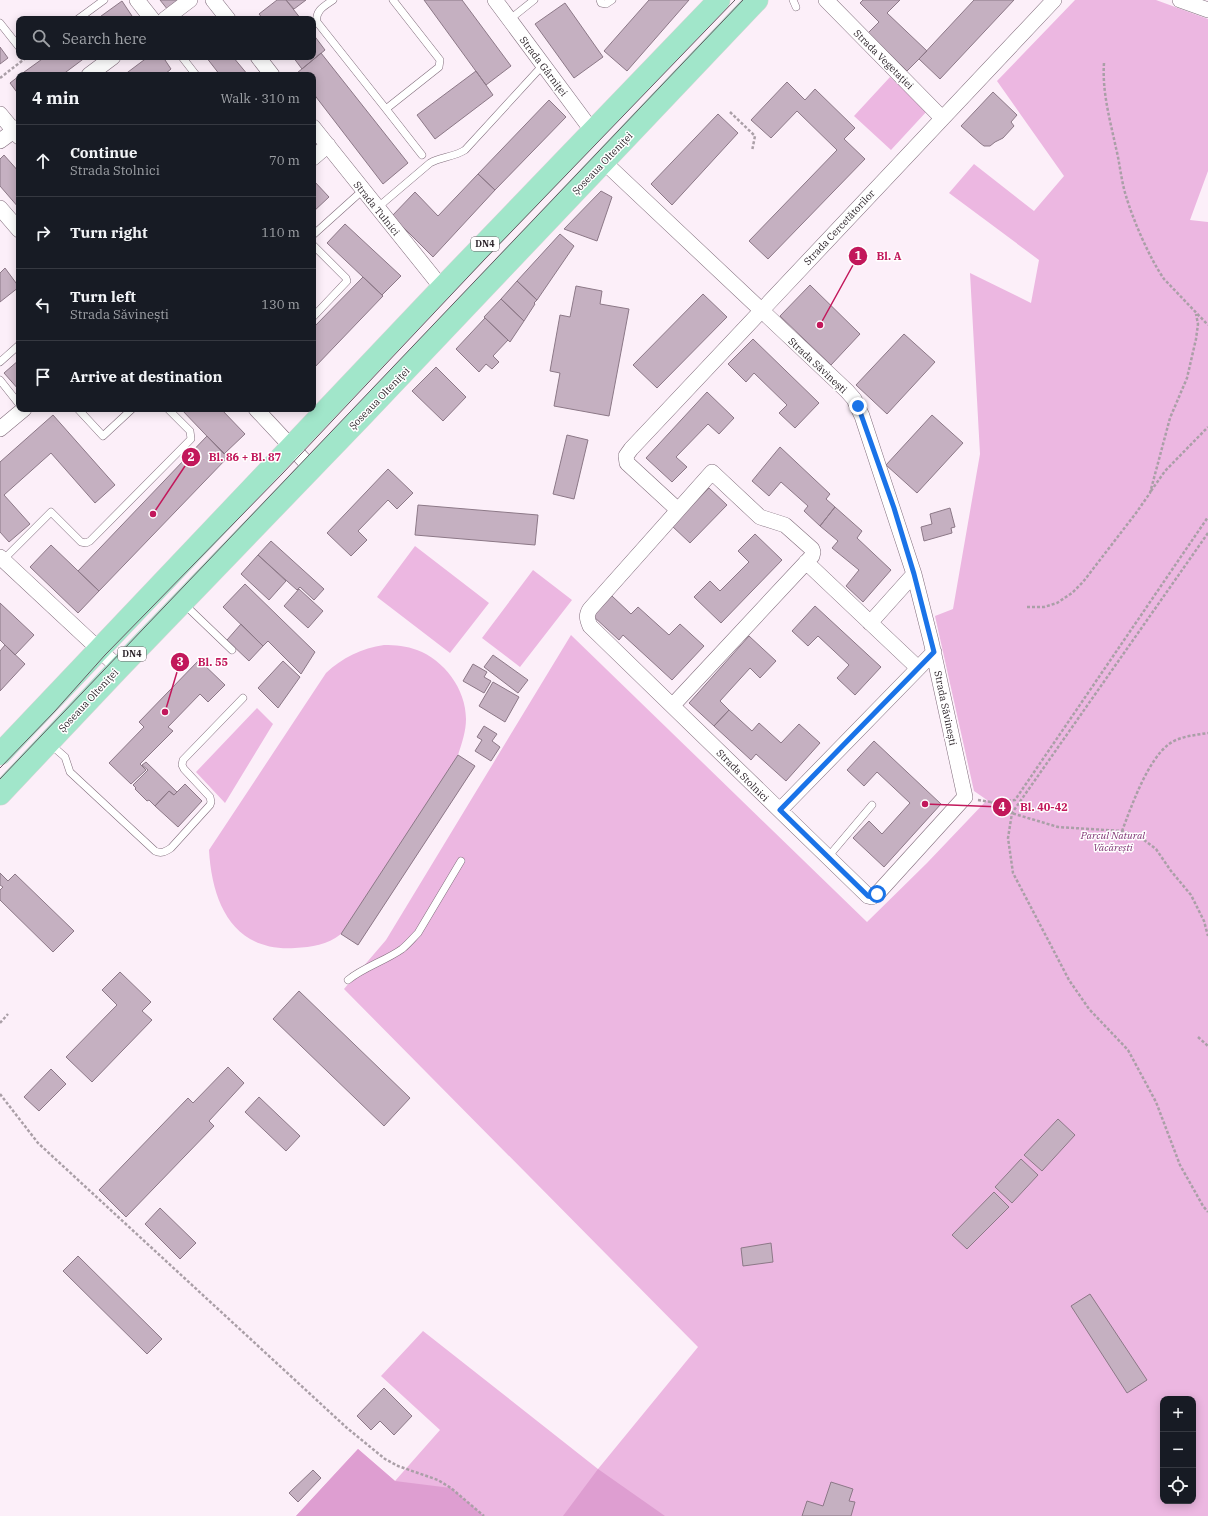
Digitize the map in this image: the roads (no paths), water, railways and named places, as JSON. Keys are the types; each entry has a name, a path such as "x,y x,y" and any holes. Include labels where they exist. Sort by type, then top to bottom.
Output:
{"main road":[{"name":"DN4","path":"0,754 442,288 719,0"},
{"name":"Șoseaua Olteniței","path":"0,794 182,602 312,469 757,0"}],"street":[{"path":"137,0 150,16"},
{"path":"169,16 190,0"},
{"path":"213,0 226,16"},
{"name":"Strada Gârniței","path":"494,0 593,132"},
{"name":"Strada Vegetației","path":"826,0 942,118"},
{"name":"Strada Cercetătorilor","path":"678,510 628,463 626,456 630,449 1054,0"},
{"path":"1180,0 1208,10"},
{"path":"93,72 109,60"},
{"path":"260,60 270,72"},
{"path":"0,114 16,131"},
{"name":"Strada Tulnici","path":"316,131 442,288"},
{"path":"0,141 16,133"},
{"path":"316,155 328,145"},
{"name":"Strada Săvinești","path":"603,162 846,391 856,403 862,416 914,574 934,652 965,797"},
{"path":"1,212 16,227"},
{"path":"0,429 20,412"},
{"path":"259,412 312,469"},
{"path":"673,705 812,556 813,552 812,549 785,525 760,517 712,472 678,510"},
{"name":"Strada Stolnici","path":"678,510 590,609 587,614 587,619 590,626 868,896 872,897 877,894 965,797"},
{"path":"2,558 119,668"},
{"name":"Strada Săvinești","path":"806,562 918,668"},
{"path":"870,623 914,574"},
{"path":"780,810 934,652"}],"lane":[{"path":"82,16 104,0"},
{"path":"333,0 319,11 316,16 317,22 422,155"},
{"path":"386,109 439,67 440,63 440,60 393,0"},
{"path":"509,20 534,0"},
{"path":"600,0 602,3 606,4 612,0"},
{"path":"0,23 16,43"},
{"path":"184,60 193,72"},
{"path":"377,208 430,163 457,155 465,150 543,65"},
{"path":"316,232 363,190"},
{"path":"316,248 346,278 347,281 316,315"},
{"path":"0,362 16,348"},
{"path":"0,380 16,400"},
{"path":"81,412 103,436 129,412"},
{"path":"2,558 51,512 81,542 86,543 90,541 191,439 192,434 171,412"},
{"path":"182,602 232,650"},
{"path":"49,742 64,757 70,772 155,851 159,853 170,848 210,805 211,802 210,797 184,769 182,765 183,760 244,698"},
{"path":"828,857 872,806"},
{"path":"348,980 355,974 402,949 418,933 461,862"}],"tram line":[{"path":"0,768 55,711 105,655 283,473 484,260 735,0"},
{"path":"0,779 743,0"}],"place":[{"name":"Bl. A","path":"820,325"},
{"name":"Bl. 86 + Bl. 87","path":"153,514"},
{"name":"Bl. 55","path":"165,712"},
{"name":"Bl. 40-42","path":"925,804"}],"park label":[{"name":"Parcul Natural Văcărești","path":"1113,840"}]}
